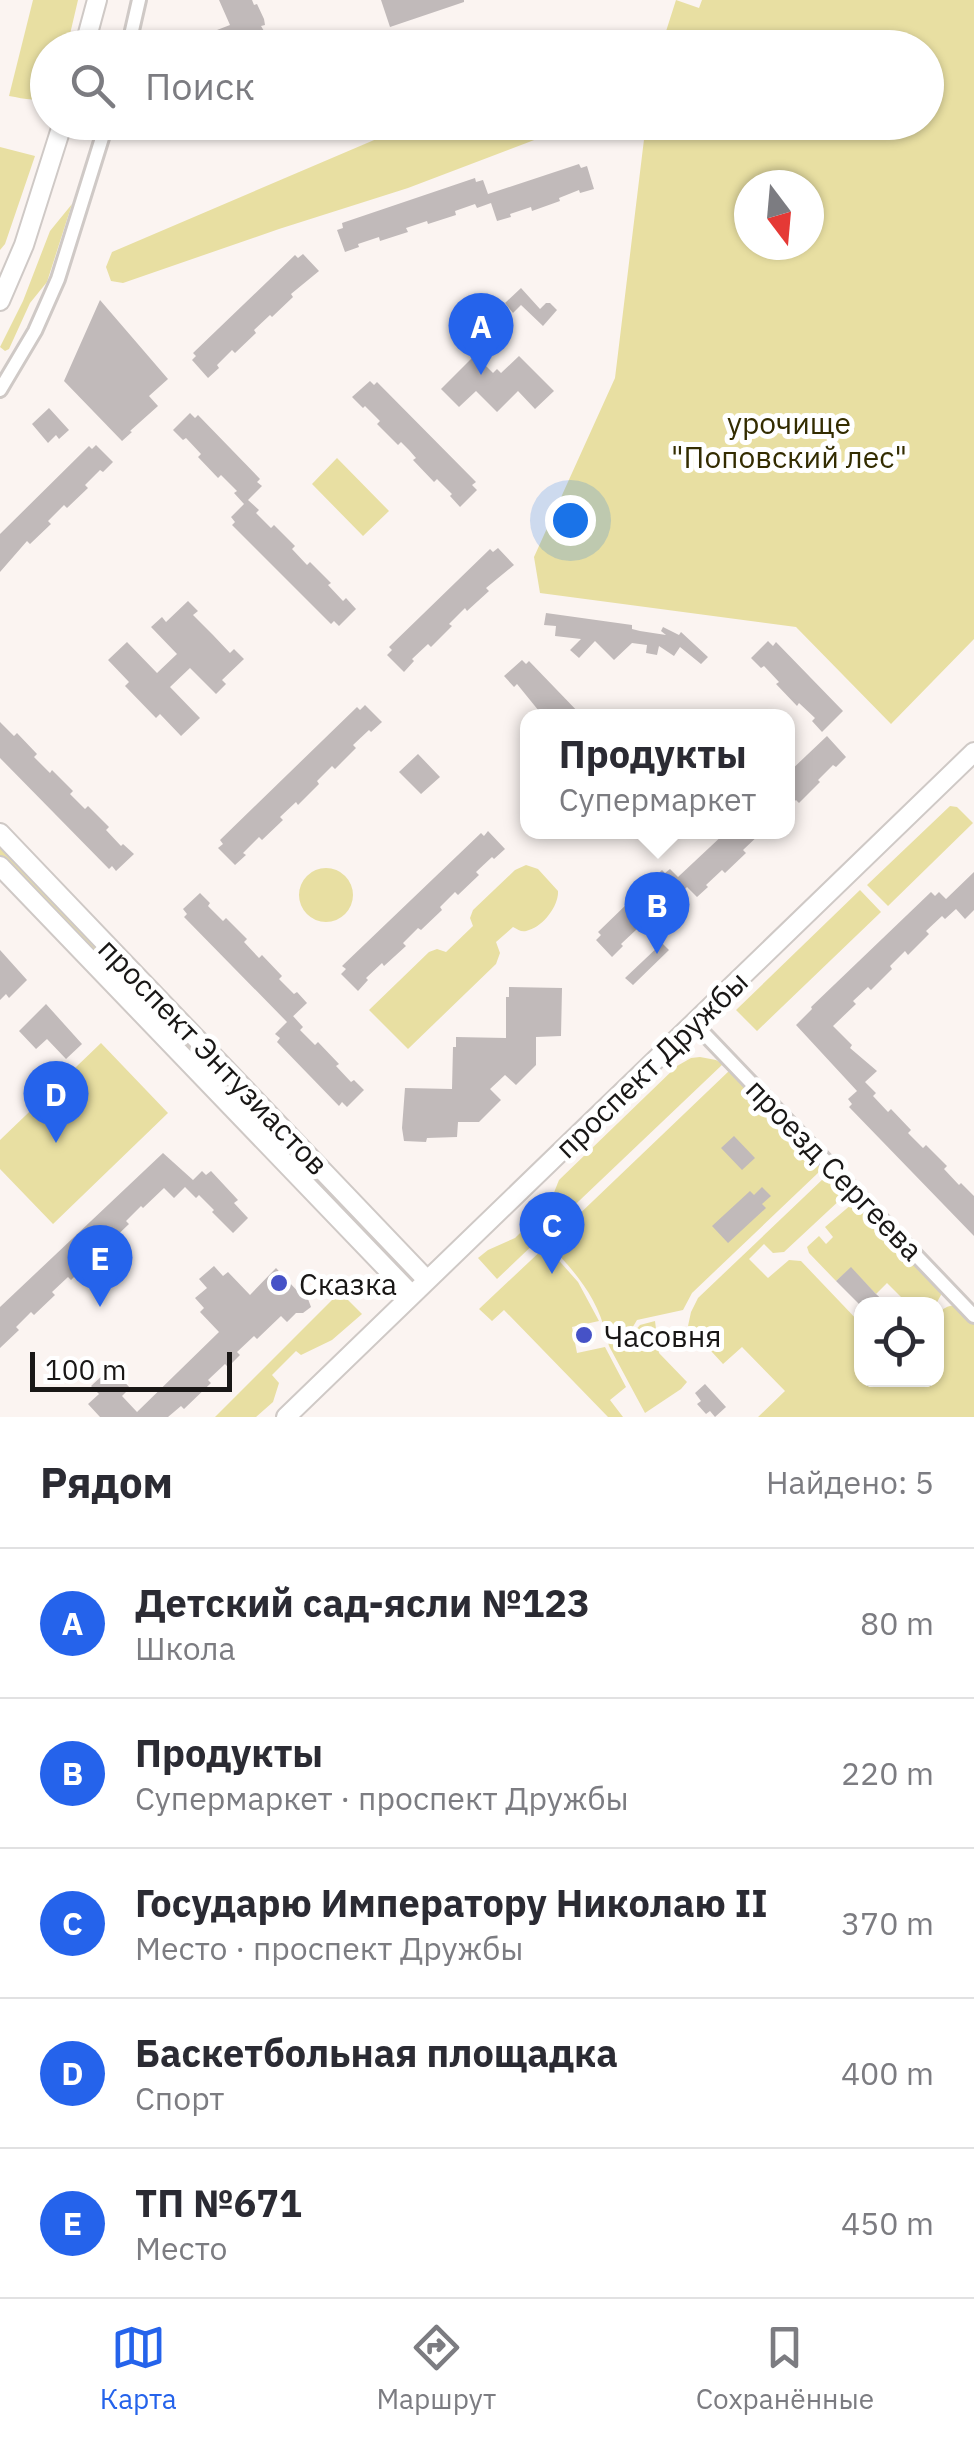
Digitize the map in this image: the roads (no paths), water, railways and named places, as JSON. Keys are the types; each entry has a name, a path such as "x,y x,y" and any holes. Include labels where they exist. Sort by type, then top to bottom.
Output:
{"main road":[{"path":"89,30 97,0"},
{"path":"0,301 24,246 57,140"},
{"name":"проспект Дружбы","path":"286,1417 974,752"},
{"name":"проспект Энтузиастов","path":"0,833 427,1280"},
{"name":"проспект Энтузиастов","path":"0,866 412,1295"}],"street":[{"path":"132,30 139,0"},
{"path":"0,390 35,331 58,279 101,140"},
{"path":"0,354 16,362"},
{"name":"проезд Сергеева","path":"694,1023 974,1316"}],"place":[{"name":"Детский сад-ясли №123","path":"481,375"},
{"name":"Продукты","path":"657,954"},
{"name":"Баскетбольная площадка","path":"56,1143"},
{"name":"Государю Императору Николаю II","path":"552,1274"},
{"name":"Сказка","path":"279,1283"},
{"name":"ТП №671","path":"100,1307"},
{"name":"Часовня","path":"584,1335"}],"park label":[{"name":"урочище \"Поповский лес\"","path":"789,439"}]}
